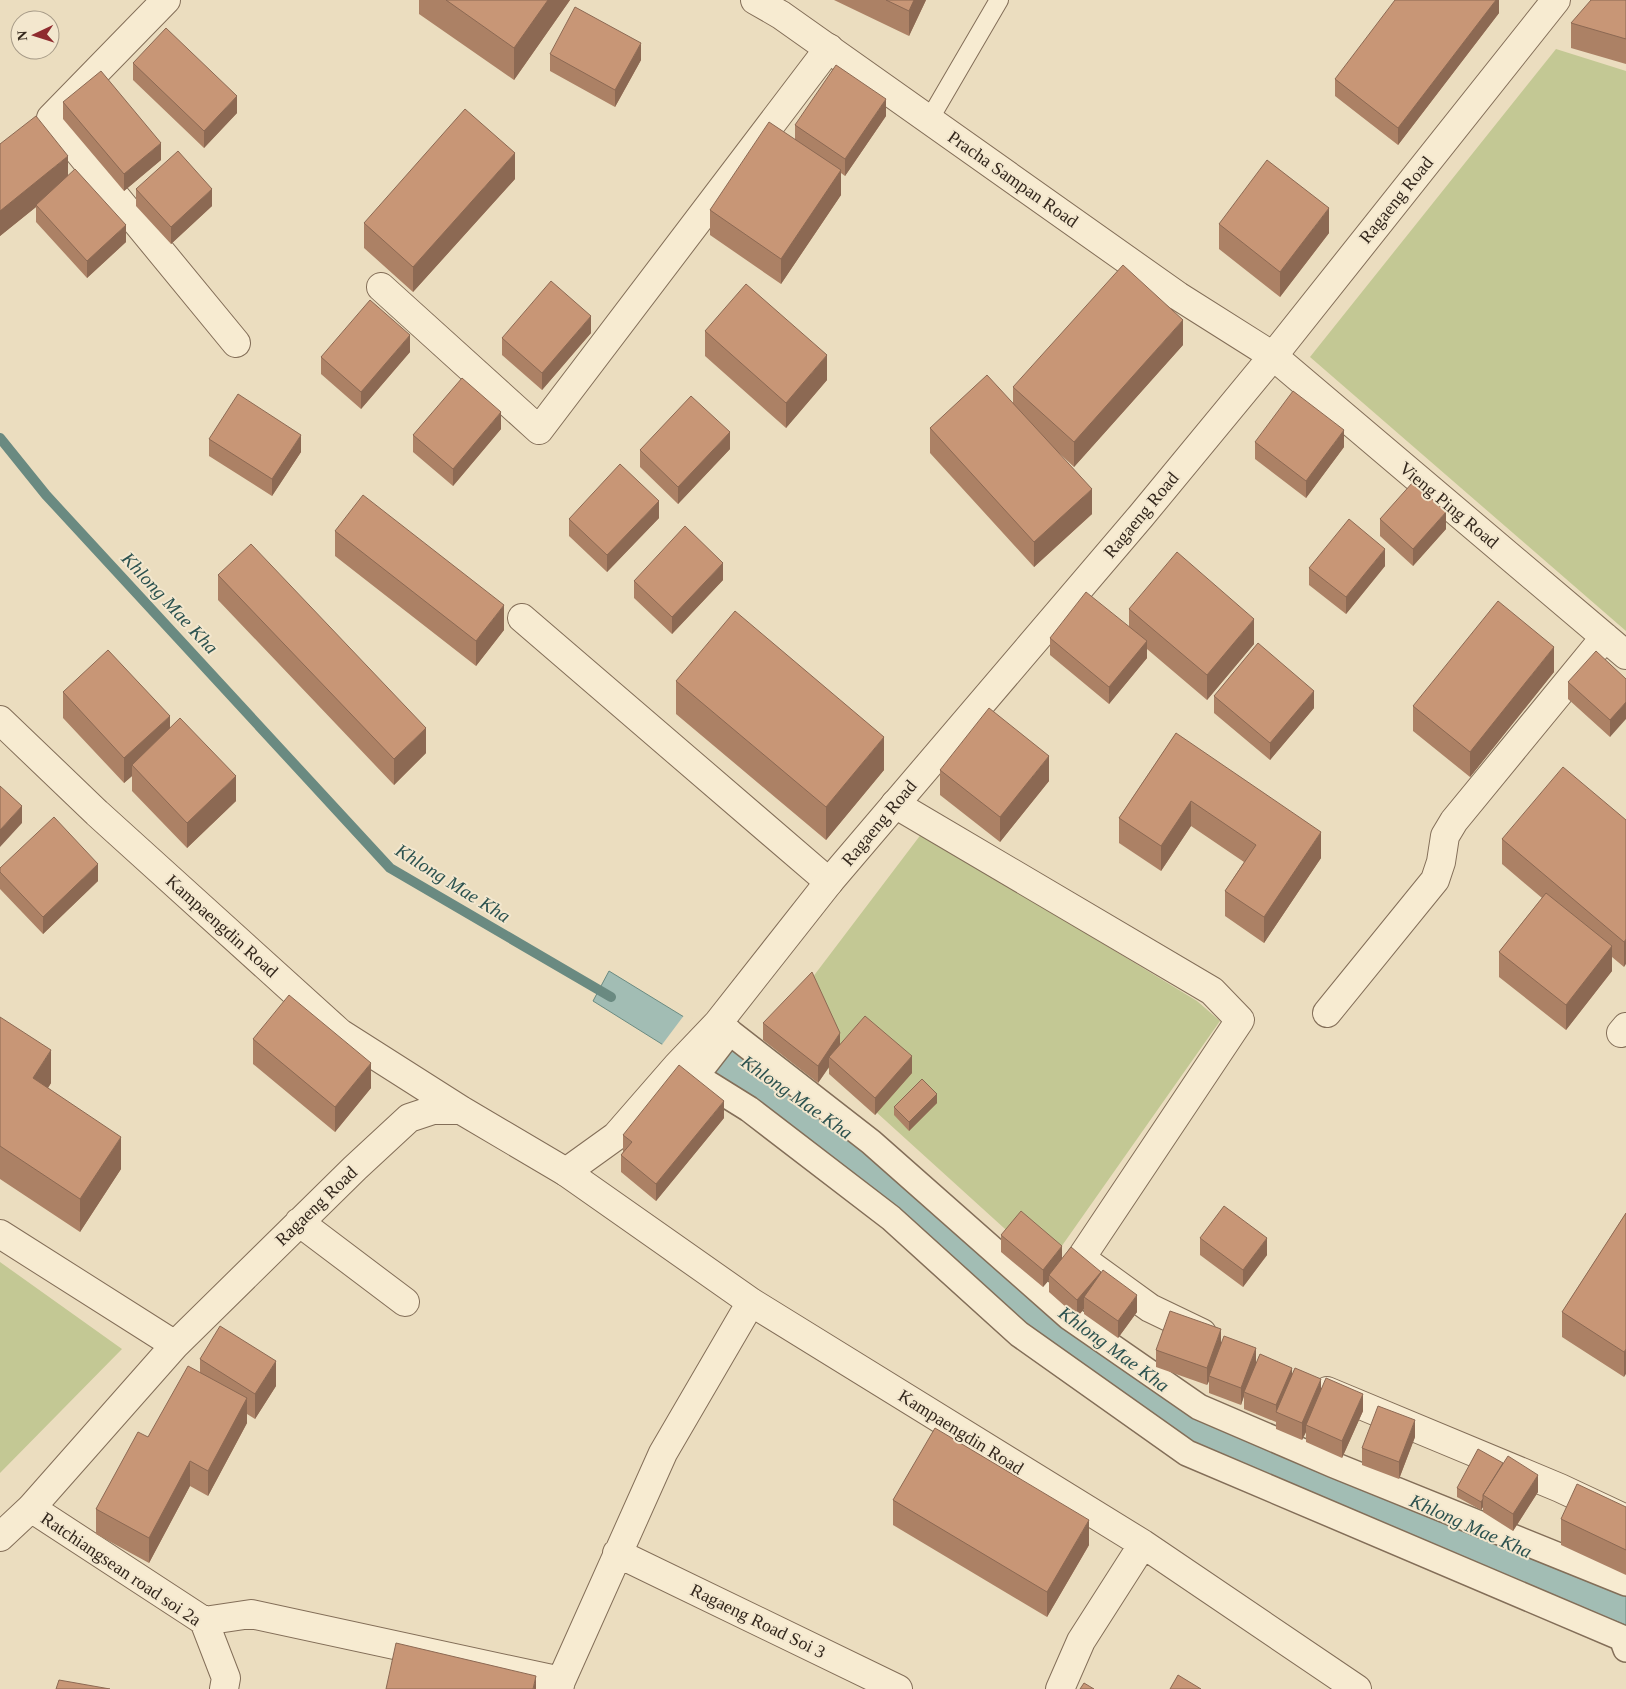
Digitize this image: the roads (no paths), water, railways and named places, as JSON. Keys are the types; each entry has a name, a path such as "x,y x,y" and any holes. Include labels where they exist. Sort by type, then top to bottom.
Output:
{"street":[{"path":"166,0 51,118 236,344"},
{"name":"Pracha Sampan Road","path":"755,0 784,7 829,48 1178,296 1273,356"},
{"name":"Ragaeng Road","path":"686,1071 724,1028 829,882 1141,516 1273,356 1556,0"},
{"path":"381,287 539,430 829,48"},
{"name":"Vieng Ping Road","path":"1273,356 1626,655"},
{"path":"522,618 829,882"},
{"path":"1327,1013 1435,880 1441,862 1445,836 1454,821 1605,637"},
{"name":"Kampaengdin Road","path":"0,720 97,813 340,1033 462,1110"},
{"path":"895,804 1212,991 1240,1020 1080,1258 1150,1308 1222,1342"},
{"path":"724,1028 871,1142 1069,1317 1198,1407 1334,1466 1626,1583"},
{"path":"462,1110 566,1172 616,1136 686,1071 749,1109 891,1218 1019,1334 1187,1453 1622,1638 1626,1649"},
{"name":"Ragaeng Road","path":"0,1537 32,1508 175,1345 299,1222 408,1118 433,1110 462,1110"},
{"name":"Kampaengdin Road","path":"566,1172 751,1302 1143,1544 1357,1689"},
{"path":"299,1222 405,1302"},
{"path":"0,1234 175,1345"},
{"path":"204,1621 251,1614 560,1685 663,1453 751,1302"},
{"path":"1302,1381 1560,1488 1626,1518"},
{"name":"Ratchiangsean road soi 2a","path":"32,1508 204,1621 226,1678 224,1689"},
{"path":"1060,1689 1082,1641 1143,1544"},
{"name":"Ragaeng Road Soi 3","path":"618,1553 898,1689"}],"lane":[{"path":"930,120 999,0"}],"water":[{"path":"609,971 777,1074 1207,1420 1626,1588 1626,1625 1403,1537 1189,1448 1024,1330 756,1103 593,1001"}],"waterway":[{"name":"Khlong Mae Kha","path":"0,438 46,495 390,868 611,997"}]}
